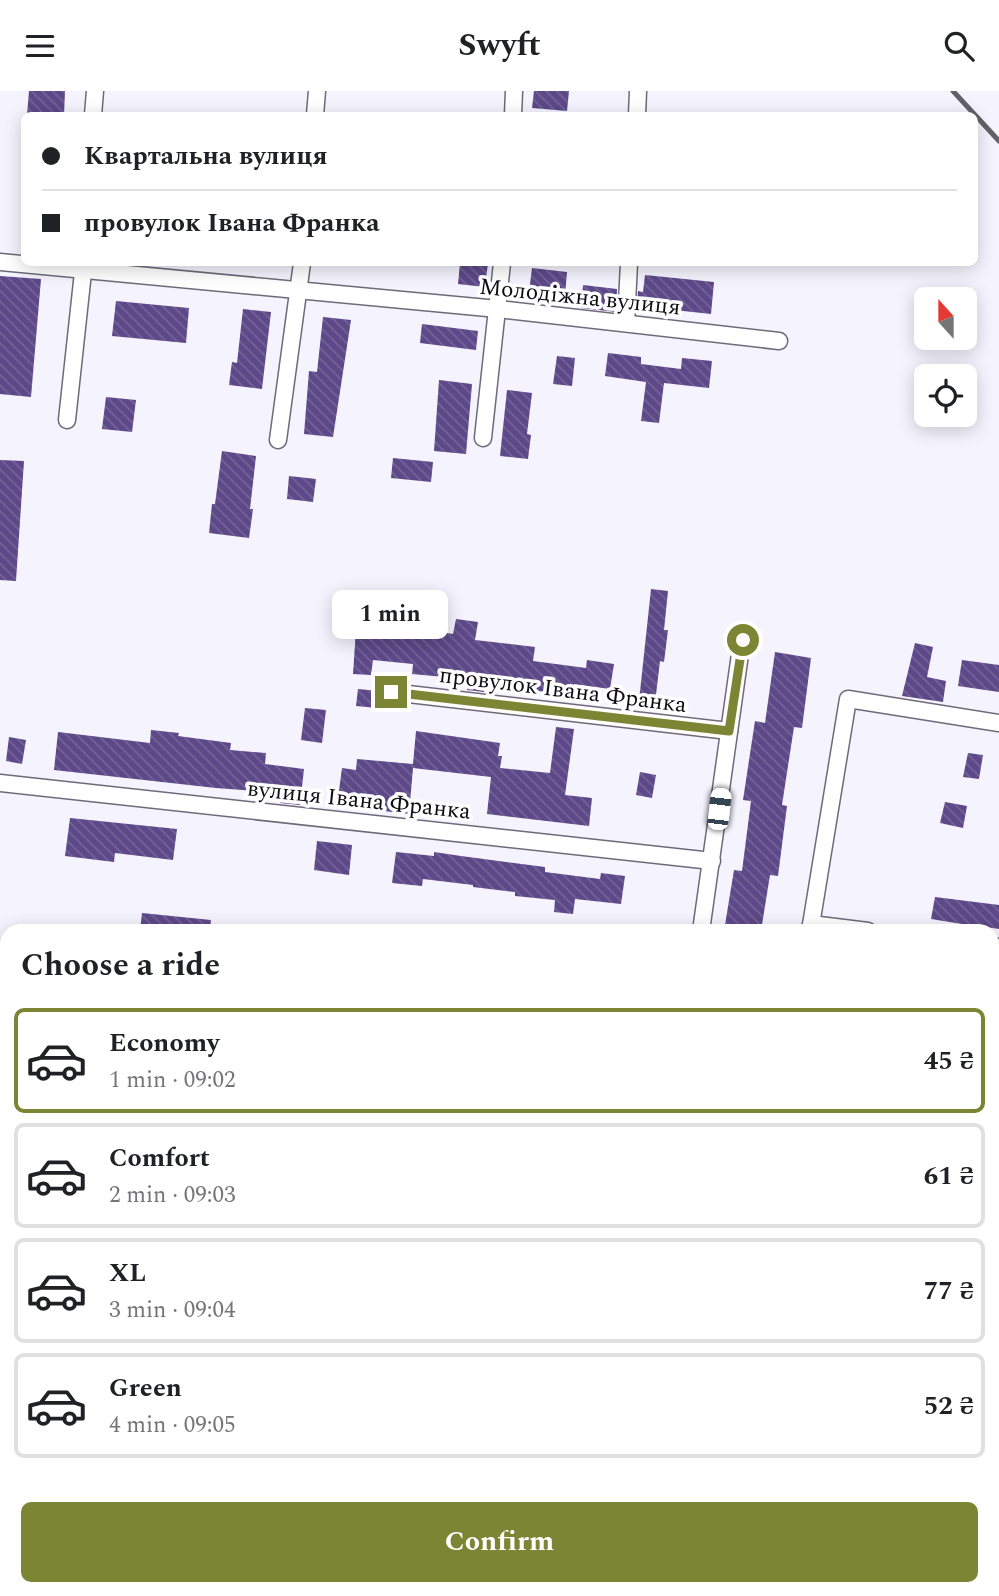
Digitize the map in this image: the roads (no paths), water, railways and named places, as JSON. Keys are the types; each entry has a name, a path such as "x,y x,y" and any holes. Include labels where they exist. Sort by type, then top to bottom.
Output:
{"street":[{"path":"93,112 95,91"},
{"path":"315,112 317,91"},
{"path":"513,112 514,91"},
{"path":"637,112 638,91"},
{"name":"Молодіжна вулиця","path":"0,262 21,263"},
{"path":"67,420 84,266"},
{"name":"Молодіжна вулиця","path":"84,266 779,341"},
{"path":"278,440 302,266"},
{"path":"483,438 502,266"},
{"path":"626,323 629,266"},
{"path":"702,924 743,640"},
{"name":"провулок Івана Франка","path":"391,692 729,731"},
{"path":"810,924 848,699 999,723"},
{"name":"вулиця Івана Франка","path":"0,783 712,861"}],"railway":[{"path":"953,91 972,112"},
{"path":"978,118 999,141"}]}
